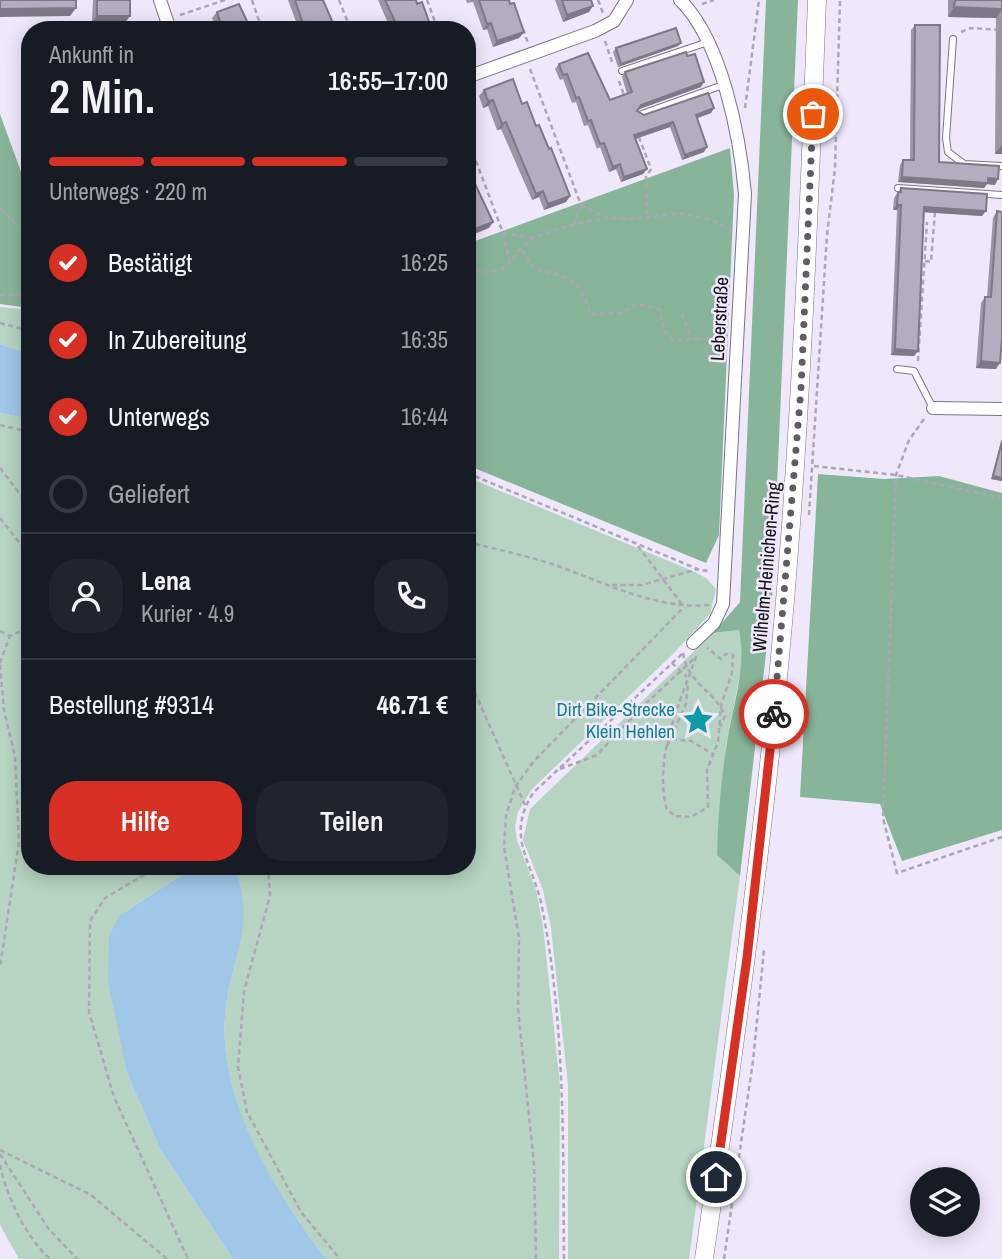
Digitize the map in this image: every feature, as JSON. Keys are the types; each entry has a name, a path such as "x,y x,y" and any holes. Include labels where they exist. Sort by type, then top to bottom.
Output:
{"main road":[{"name":"Wilhelm-Heinichen-Ring","path":"704,1259 747,958 782,635 801,389 817,0"}],"street":[{"path":"160,0 167,21"},
{"path":"476,74 600,28 614,21 627,0"},
{"name":"Leberstraße","path":"680,0 699,22 723,85 741,142 745,194 723,604"},
{"path":"933,408 1002,409"},
{"path":"699,643 714,623 723,604"}],"lane":[{"path":"953,40 946,138 948,152 964,163 1002,166"},
{"path":"622,71 708,42"},
{"path":"639,115 723,85"},
{"path":"898,188 1002,195"},
{"path":"897,369 914,371 933,408"}],"path":[{"path":"177,21 225,0"},
{"path":"252,0 259,21"},
{"path":"339,0 347,21"},
{"path":"427,0 435,21"},
{"path":"744,116 759,0"},
{"path":"520,22 528,55 581,205 574,225"},
{"path":"600,28 614,67"},
{"path":"953,40 965,29 1002,30"},
{"path":"619,79 628,105"},
{"path":"637,131 651,169 646,177 647,217"},
{"path":"476,161 503,233 510,264"},
{"path":"925,261 931,262 936,190"},
{"path":"581,205 606,218"},
{"path":"0,208 21,226"},
{"path":"503,233 533,238 606,218 679,213 712,220 742,237"},
{"path":"914,371 919,357 927,222"},
{"path":"476,271 498,272 510,264 533,238"},
{"path":"523,250 534,270 566,275 585,294 590,314 622,313 637,304 659,309 665,332 673,340 712,338"},
{"path":"0,295 21,295"},
{"path":"682,314 691,339"},
{"path":"0,323 21,329"},
{"path":"736,364 718,364 708,358 706,348 723,328 738,325"},
{"path":"933,408 909,440 896,475 883,818 897,873 1002,838"},
{"path":"0,425 21,430"},
{"path":"814,466 896,475 1002,498"},
{"path":"0,468 21,495"},
{"path":"476,477 698,569 725,573"},
{"path":"0,518 21,545"},
{"path":"636,543 684,607"},
{"path":"476,544 549,563 684,607 723,604"},
{"path":"607,584 642,584 698,569"},
{"path":"536,1259 534,1164 518,1009 519,938 504,846 506,817 515,787 534,761 684,607"},
{"path":"0,631 10,636"},
{"path":"0,967 19,842 15,757 4,710 0,664 10,636 21,631"},
{"path":"699,643 708,652 722,659 726,654 733,655 732,673 721,705"},
{"path":"564,1259 563,1085 546,926 538,890 519,840 518,827 525,806 534,792 683,653 689,676 686,704 666,749"},
{"path":"557,770 597,755 643,706 682,671 695,657 689,676 666,749 663,794 667,810 676,816 691,817 704,812 708,807 707,770 725,716 721,705 689,676 682,671 672,663"},
{"path":"476,690 525,806"},
{"path":"672,739 691,741 713,754"},
{"path":"144,875 105,898 90,921 89,1012 114,1097 188,1259"},
{"path":"269,875 270,896 244,991 238,1067 247,1112 301,1212 340,1259"},
{"path":"0,1152 48,1228 77,1259"},
{"path":"0,1152 91,1195 167,1259"},
{"path":"0,1165 6,1191 41,1250 50,1259"}],"green space":[{"path":"766,0 798,0 772,602 740,876 717,855 723,770 740,672 741,644 739,630 713,633 740,602"},
{"path":"0,114 21,172 21,307 0,304"},
{"path":"730,148 734,195 719,535 706,563 476,469 476,241"},
{"path":"0,307 21,309 21,351 0,344"},
{"path":"0,413 21,417 21,875 181,875 119,916 127,1073 160,1149 233,1259 19,1259 0,1225"},
{"path":"818,474 884,479 939,476 1002,493 1002,830 902,861 880,804 800,797"},
{"path":"476,481 695,572 706,578 716,589 710,614 674,653 532,789 518,812 515,827 517,840 536,890 543,926 560,1085 559,1259 326,1259 268,1172 252,1141 229,1075 225,1041 226,1007 243,919 237,875 476,875"},
{"path":"739,630 744,654 726,745 717,855 740,876 689,1259 568,1259 568,1085 551,928 543,890 523,840 530,809 713,633"}],"water":[{"path":"0,344 21,351 21,417 0,413"},
{"path":"181,875 237,875 241,885 243,920 226,1007 225,1041 229,1074 252,1141 287,1203 326,1259 233,1259 160,1149 127,1073 108,981 109,936 119,916"}],"building":[{"path":"0,0 76,0 76,8 0,9"},
{"path":"97,0 130,0 130,16 97,16"},
{"path":"295,0 323,0 332,21 302,21"},
{"path":"385,0 416,0 417,4 422,2 429,21 395,21"},
{"path":"479,0 509,0 510,4 514,3 524,32 497,41 491,23 487,24"},
{"path":"562,0 591,0 593,6 567,15"},
{"path":"955,0 1002,0 1002,9 954,7"},
{"path":"239,4 247,21 220,21 217,12"},
{"path":"915,25 940,25 939,162 999,166 998,179 988,178 988,183 902,177 903,160 914,160"},
{"path":"676,28 681,43 621,64 616,48"},
{"path":"686,52 687,56 695,54 704,82 641,105 637,111 644,115 708,93 714,108 696,115 707,147 685,155 673,122 634,135 647,169 624,177 620,164 613,167 604,143 600,144 591,120 588,121 579,97 576,98 567,74 563,75 559,64 588,53 610,100 632,92 625,72"},
{"path":"513,79 522,104 527,102 536,126 539,125 549,149 551,148 570,196 548,204 543,191 536,194 506,122 502,124 493,100 488,101 484,90"},
{"path":"476,186 493,222 476,229"},
{"path":"901,188 987,194 986,211 924,207 918,351 895,349 901,205 897,205"},
{"path":"997,211 1002,212 1000,363 981,361 985,297 991,297"},
{"path":"1002,441 1002,478 993,476"}],"way so far":[{"path":"774,714 801,389 813,114"}],"place":[{"name":"Dirt Bike-Strecke Klein Hehlen","path":"698,720"}],"route":[{"path":"716,1177 747,958 774,714"}]}
